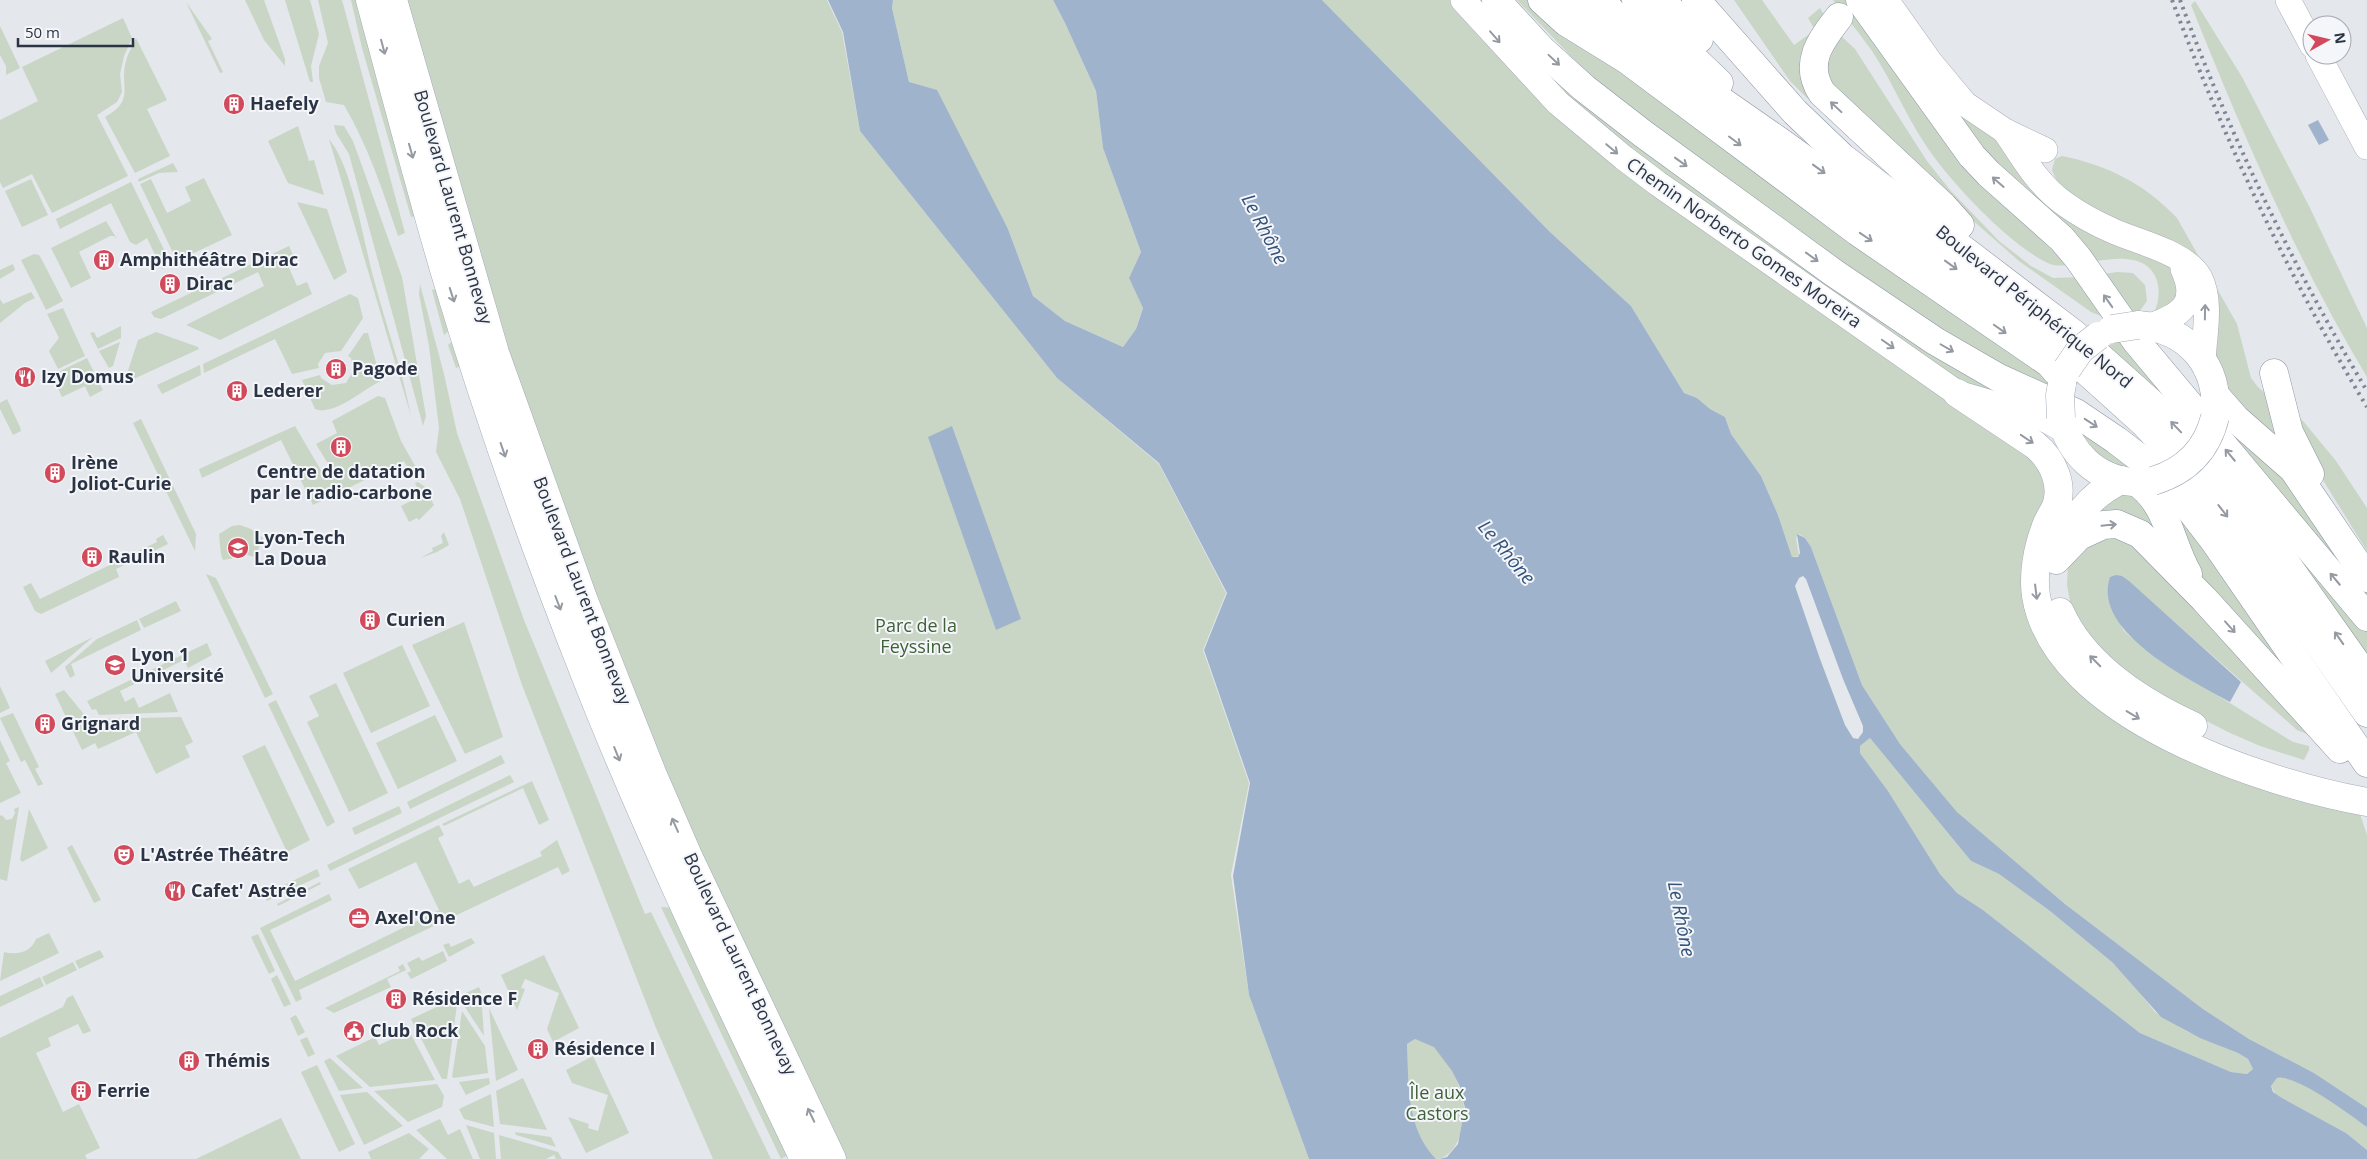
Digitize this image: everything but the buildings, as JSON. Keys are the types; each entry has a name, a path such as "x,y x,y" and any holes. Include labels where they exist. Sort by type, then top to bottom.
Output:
{"main road":[{"name":"Boulevard Laurent Bonnevay","path":"370,0 447,279 495,428 534,540 587,680 626,775 682,903 804,1159"},
{"name":"Boulevard Laurent Bonnevay","path":"392,0 492,344 584,601 641,746 689,858 832,1159"},
{"name":"Chemin Norberto Gomes Moreira","path":"1463,0 1538,83 1624,158 1957,393 2035,416 2066,432"},
{"path":"1496,0 1542,50 1584,88 1642,133 1834,273 1934,341 1999,378 2076,413 2154,469 2179,496 2215,542 2367,763"},
{"path":"1542,0 1566,22 1599,44 1780,141"},
{"path":"1560,0 1599,44"},
{"path":"1575,0 1626,59 1858,232 2048,363 2064,377"},
{"path":"1586,0 1630,51 1780,141"},
{"path":"1602,0 1631,34 1654,54 1780,141"},
{"path":"1615,0 1639,27 1780,141"},
{"path":"1626,0 1645,22 1780,141"},
{"path":"1636,0 1653,20 1780,141"},
{"path":"1648,0 1780,141"},
{"path":"1661,0 1725,64 1774,108 1812,130"},
{"name":"Boulevard Périphérique Nord","path":"1689,0 1812,130 1843,158 2074,334 2159,410 2216,470 2266,535 2367,678"},
{"name":"Boulevard Périphérique Nord","path":"1696,0 1766,80"},
{"name":"Boulevard Périphérique Nord","path":"1704,0 1766,80"},
{"path":"1710,0 1766,80 2091,324 2180,338 2203,361 2212,378 2215,406 2208,437 2190,462 2173,474 2106,487 2092,498 2068,533 2049,552"},
{"name":"Boulevard Périphérique Nord","path":"1716,0 1766,80"},
{"name":"Boulevard Périphérique Nord","path":"1721,0 1766,80"},
{"path":"1860,0 1972,156 1989,174 2062,239 2078,258 2136,341 2367,616"},
{"path":"1886,0 1965,104 2005,131 2036,147"},
{"path":"2288,0 2302,26"},
{"path":"1838,17 1824,36 1815,57 1815,82 1822,93 1943,206 1960,225"},
{"path":"2323,65 2367,147"},
{"path":"1942,76 1985,111 2036,147 2048,190 2067,205 2110,230 2172,256 2191,268 2202,285 2206,305 2203,361"},
{"name":"Boulevard Périphérique Nord","path":"1780,141 1995,297 2063,350 2144,423 2201,483 2250,546 2367,713"},
{"path":"2049,552 2062,513 2076,483 2060,396 2064,377 2080,350 2124,329 2179,313 2188,300 2188,279 2172,256"},
{"path":"2274,372 2289,432 2297,450 2367,577"},
{"path":"1957,393 2042,450 2052,466 2056,476 2058,497 2044,532 2058,607 2077,642 2096,663 2118,681 2162,710 2198,729 2254,763 2314,791 2367,802"},
{"path":"2215,406 2236,419 2294,470 2367,577"},
{"path":"2066,432 2094,469 2136,481 2150,493 2159,505 2185,569 2204,598"},
{"path":"2049,552 2069,544 2084,532 2103,525 2117,524 2140,534 2204,598 2367,783"},
{"path":"2254,763 2367,783"}],"green space":[{"path":"245,0 264,0 285,59 285,66 264,40"},
{"path":"285,0 310,0 319,34 311,66 313,82 310,82"},
{"path":"318,0 342,0 405,233 398,236 387,202 353,121 344,105 326,102 319,78 319,66 328,43"},
{"path":"351,0 358,0 417,216 411,217 362,48"},
{"name":"Parc de la Feyssine","path":"400,0 827,0 842,32 860,131 1057,378 1159,464 1226,593 1203,650 1249,783 1231,875 1249,995 1309,1159 840,1159 717,901 539,457"},
{"path":"893,0 1053,0 1096,91 1103,148 1141,252 1129,278 1143,307 1136,329 1123,347 1065,321 1033,296 1008,229 909,82 892,8"},
{"path":"1322,0 1452,0 1535,90 2029,448 2052,485 2031,549 2089,692 2358,808 2367,835 2367,1108 2314,1073 2249,1039 2203,1009 2065,904 1957,812 1900,744 1862,685 1811,547 1805,538 1799,534 1796,538 1799,556 1792,557 1778,515 1761,476 1731,434 1725,417 1710,409 1697,398 1684,393 1631,306 1550,232"},
{"path":"1472,0 1481,0 1509,33 2049,407 1968,388 1622,150"},
{"path":"1517,0 1535,0 2051,381 2048,396 1937,336 1720,180 1587,73"},
{"path":"1734,0 1762,0 1794,45 1815,30 1808,18 1820,8 1824,15 1807,54 1874,153 1808,99 1790,81"},
{"path":"1833,0 1851,0 2076,264 2053,265 2035,256 2000,228 1964,193 1935,159 1911,121 1872,51"},
{"path":"1877,0 2021,160 2172,265 2182,297 2153,315 2159,290 2154,274 2149,268 2142,263 2128,259 2094,261 1994,164"},
{"path":"2195,1 2242,77 2309,206 2367,328 2367,377 2317,287 2250,147 2191,5"},
{"path":"186,2 212,39 208,41 223,72 220,73"},
{"path":"123,18 132,38 124,56 120,74 122,92 117,102 97,115 128,176 52,213 32,174 3,188 0,182 0,120 38,101 22,67"},
{"path":"0,26 20,68 6,75 6,66 0,55"},
{"path":"1840,35 1855,49 1927,161 1950,190 1999,241 2031,266 2053,278 2084,277 2107,315 2101,316 2091,312 2019,261 1830,95 1820,55"},
{"path":"136,38 167,100 147,109 170,156 135,173 105,117 115,111 123,99 124,70 128,55"},
{"path":"334,125 344,126 353,141 402,277 426,416 423,426 349,154 336,133"},
{"path":"298,126 309,161 314,160 324,195 288,183 268,141"},
{"path":"329,139 344,167 356,204 373,276 403,380 411,416"},
{"path":"2062,156 2094,165 2124,178 2152,195 2177,218 2237,324 2251,378 2269,397 2284,444 2230,396 2215,359 2213,313 2139,231 2079,202 2058,184 2052,170 2055,159"},
{"path":"173,163 178,172 159,173 139,182 138,179"},
{"path":"204,178 232,235 177,261 140,184 151,179 167,213 191,201 185,187"},
{"path":"31,179 48,215 22,227 5,191"},
{"path":"131,182 171,264 162,269 147,238 136,245 130,242 111,203 60,229 56,219"},
{"path":"297,202 327,209 347,272 334,280"},
{"path":"106,221 117,239 114,236 110,236 79,252 91,278 71,288 51,248"},
{"path":"289,246 294,257 286,261 297,286 307,282 312,294 220,340 186,325 264,286 258,272 161,319 154,317 151,312"},
{"path":"34,254 39,255 41,258 63,301 46,310 21,260"},
{"path":"13,264 15,270 0,279 0,270"},
{"path":"2117,272 2133,273 2145,285 2147,301 2139,312 2129,313 2104,274"},
{"path":"420,284 444,374 457,433 524,620 645,914 651,912 771,1159 713,1159 656,1028 522,685 460,499 436,452 439,428 429,346 419,294"},
{"path":"443,287 454,326 444,335 432,290"},
{"path":"31,292 35,298 25,303 0,323 0,299 3,304"},
{"path":"350,294 358,298 363,318 341,351 325,353 318,364 319,368 292,374 275,339 204,373 203,364"},
{"path":"63,308 85,356 58,369 49,351 59,338 47,314"},
{"path":"121,326 121,338 98,349 90,333 94,332 97,338"},
{"path":"156,332 199,349 127,382 125,380 138,340"},
{"path":"364,333 368,333 381,381 340,406 331,409 315,409 302,380 320,375 321,378 332,385 346,383 353,371 351,358 348,356"},
{"path":"458,336 466,364 456,368 448,345"},
{"path":"2122,339 2367,629 2367,660 2105,347"},
{"path":"120,342 113,366 109,368 99,351"},
{"path":"87,358 103,390 90,397 85,386 62,397 52,375"},
{"path":"200,365 201,375 162,394 157,385"},
{"path":"378,396 385,398 401,441 418,471 411,474 404,461 313,505 281,440 202,478 199,469 295,426 325,477 333,472 316,444 337,433 332,421"},
{"path":"7,399 21,431 13,435 0,409 0,403"},
{"path":"2292,413 2303,421 2336,461 2367,508 2367,551 2313,464"},
{"path":"141,419 196,534 195,551 133,423"},
{"path":"2081,427 2141,469 2120,466 2105,459 2079,433"},
{"path":"2230,430 2267,453 2367,588 2367,604 2228,431"},
{"path":"418,482 425,487 434,505 419,520 417,518 409,522 401,506 421,496 415,483"},
{"path":"2161,488 2362,764 2205,585 2184,554"},
{"path":"2113,493 2137,496 2166,542 2089,513"},
{"path":"240,525 251,529 263,538 255,557 238,553 235,558 223,560 219,534 232,526"},
{"path":"444,532 449,545 420,558 433,551 432,548 443,543 441,536"},
{"path":"2126,534 2314,737 2297,730 2122,576 2111,606 2124,631 2149,653 2293,742 2309,746 2304,760 2260,746 2228,732 2154,694 2092,642 2071,607 2067,585 2068,564 2081,543"},
{"path":"163,535 168,544 116,569 119,577 41,614 35,611 23,587 31,583 40,599 157,542 156,539"},
{"path":"206,574 216,578 273,694 265,698"},
{"path":"176,601 181,611 144,628 139,619"},
{"path":"137,620 141,630 71,664 75,675 70,678 65,667 97,639"},
{"path":"464,622 503,737 465,754 412,645"},
{"path":"93,637 51,673 45,661"},
{"path":"207,643 212,655 188,668 184,660 120,691 125,702 134,697 139,708 170,693 178,712 99,715 96,709 92,710 87,701"},
{"path":"402,645 430,706 371,733 343,673"},
{"path":"336,683 388,793 349,812 307,722 319,716 309,696"},
{"path":"0,686 10,708 0,713"},
{"path":"64,690 96,729 104,725 101,719 181,717 193,742 185,746 190,757 156,774 136,732 98,749 95,743 82,750 55,694"},
{"path":"276,700 335,822 327,827 268,704"},
{"path":"13,713 39,767 35,769 43,784 38,786 25,760 21,762 0,718"},
{"path":"435,715 457,761 398,789 376,743"},
{"path":"1870,738 1971,861 1999,874 2050,911 2113,963 2129,979 2155,1012 2188,1032 2238,1053 2248,1059 2253,1069 2247,1074 2231,1072 2140,1033 1983,910 1957,893 1940,874 1888,791 1860,753 1860,746"},
{"path":"0,740 10,761 6,763 21,793 0,803"},
{"path":"265,745 310,840 287,852 242,756"},
{"path":"501,755 505,763 410,809 407,802"},
{"path":"510,775 514,782 330,871 327,865"},
{"path":"532,781 549,820 539,825 523,788 444,826 442,824"},
{"path":"399,806 402,813 355,835 352,828"},
{"path":"19,807 7,881 0,879 0,816 2,815 6,820 12,819 15,813 14,809"},
{"path":"29,809 48,848 22,862 20,859"},
{"path":"439,825 444,835 438,838 459,884 469,879 474,887 542,856 540,852 557,840 570,871 562,875 558,867 299,990 302,999 296,1002 260,928 329,894 332,900 270,930 295,981 439,910 416,862 359,889 348,869"},
{"path":"72,845 101,900 94,903 67,848"},
{"path":"317,869 320,876 267,901 264,895"},
{"path":"320,882 321,884 278,906 277,904"},
{"path":"661,907 676,908 793,1152 781,1159"},
{"path":"49,933 59,953 0,981 4,952 23,952 34,944 36,939"},
{"path":"258,934 275,971 269,974 251,937"},
{"path":"471,938 475,943 449,957 443,945 449,943 451,947"},
{"path":"100,950 104,957 79,969 75,961"},
{"path":"443,951 447,961 411,979 407,973 411,971 407,963 419,957 422,961"},
{"path":"544,955 579,1028 553,1042 547,1029 559,993 525,979 521,988 525,989 517,1010 501,975"},
{"path":"73,962 77,970 46,985 42,977"},
{"path":"403,964 406,970 387,979 391,987 334,1013 325,1008 400,971 398,967"},
{"path":"277,975 291,1004 284,1007 271,979"},
{"path":"40,977 44,986 0,1007 0,996"},
{"path":"479,987 484,1036 463,1004 464,994"},
{"path":"73,995 91,1031 83,1034 78,1024 48,1038 51,1046 36,1053 63,1112 79,1104 100,1148 85,1155 87,1159 0,1159 0,1038 63,1007 67,998"},
{"path":"458,997 447,1079 442,1079 411,1019"},
{"path":"489,1008 518,1070 496,1081"},
{"path":"462,1011 485,1046 488,1073 454,1078 452,1077"},
{"path":"296,1015 305,1032 298,1036 290,1018"},
{"path":"405,1023 435,1080 370,1087 336,1056 375,1037 379,1045 401,1035 397,1026"},
{"path":"307,1037 315,1054 308,1057 300,1040"},
{"name":"Île aux Castors","path":"1415,1039 1433,1046 1444,1057 1463,1100 1464,1114 1459,1139 1450,1153 1436,1159 1426,1147 1419,1134 1411,1105 1407,1044"},
{"path":"593,1056 629,1133 586,1153 568,1117 589,1124 588,1128 598,1131 608,1095 572,1083 566,1070"},
{"path":"330,1058 363,1088 339,1091 324,1061"},
{"path":"317,1065 355,1144 339,1152 301,1072"},
{"path":"489,1078 490,1084 466,1095 459,1082"},
{"path":"523,1078 547,1130 500,1124 496,1091"},
{"path":"2277,1078 2298,1082 2310,1088 2367,1127 2367,1150 2346,1133 2276,1095 2271,1086"},
{"path":"437,1084 444,1096 442,1107 408,1122 374,1091"},
{"path":"367,1092 403,1126 364,1145 340,1095"},
{"path":"491,1094 494,1127 464,1119 459,1109"},
{"path":"281,1118 301,1159 196,1159"},
{"path":"440,1119 448,1135 460,1129 473,1159 447,1159 416,1130"},
{"path":"466,1125 494,1133 496,1159 480,1159"},
{"path":"515,1132 551,1137 556,1147 516,1135"},
{"path":"409,1133 429,1149 419,1159 371,1159 368,1152"},
{"path":"499,1135 558,1152 562,1159 556,1159 554,1155 546,1159 501,1159"}],"water":[{"name":"Le Rhône","path":"828,0 893,0 892,8 909,82 937,90 1008,229 1033,296 1065,321 1123,347 1136,329 1143,308 1129,278 1141,252 1103,148 1096,91 1053,0 1322,0 1550,232 1631,306 1684,393 1697,398 1710,409 1725,417 1731,434 1761,476 1778,515 1792,557 1798,557 1800,553 1797,534 1805,538 1811,547 1862,685 1900,744 1957,812 2065,904 2203,1009 2249,1039 2314,1073 2367,1108 2367,1127 2323,1096 2297,1083 2277,1078 2271,1086 2273,1092 2282,1098 2346,1133 2367,1150 2367,1159 1439,1159 1447,1157 1458,1144 1465,1108 1460,1087 1452,1071 1434,1047 1415,1039 1407,1044 1411,1105 1419,1134 1426,1147 1436,1159 1309,1159 1249,995 1233,876 1250,783 1204,650 1227,593 1159,463 1057,378 860,131 843,32","holes":["1803,576 1806,579 1843,679 1863,726 1863,732 1858,739 1853,738 1845,725 1795,586 1799,578","1870,738 1971,861 1999,874 2050,911 2113,963 2161,1017 2200,1038 2238,1053 2248,1059 2253,1069 2247,1074 2231,1072 2140,1033 1983,910 1957,893 1940,874 1888,791 1860,753 1860,746"]},
{"path":"2318,120 2329,140 2319,145 2308,125"},
{"path":"952,426 1021,619 996,630 928,437"},
{"path":"2122,576 2129,581 2241,682 2230,702 2171,668 2149,653 2130,636 2116,617 2108,598 2110,577"}],"railway":[{"path":"2172,0 2192,53 2260,208 2311,309 2367,407"},
{"path":"2180,0 2220,101 2264,200 2314,297 2367,391"}],"place":[{"name":"Haefely","path":"234,104"},
{"name":"Amphithéâtre Dirac","path":"104,260"},
{"name":"Dirac","path":"170,284"},
{"name":"Pagode","path":"336,369"},
{"name":"Izy Domus","path":"25,377"},
{"name":"Lederer","path":"237,391"},
{"name":"Centre de datation par le radio-carbone","path":"341,447"},
{"name":"Irène Joliot-Curie","path":"55,473"},
{"name":"Lyon-Tech La Doua","path":"238,548"},
{"name":"Raulin","path":"92,557"},
{"name":"Curien","path":"370,620"},
{"name":"Lyon 1 Université","path":"115,665"},
{"name":"Grignard","path":"45,724"},
{"name":"L'Astrée Théâtre","path":"124,855"},
{"name":"Cafet' Astrée","path":"175,891"},
{"name":"Axel'One","path":"359,918"},
{"name":"Résidence F","path":"396,999"},
{"name":"Club Rock","path":"354,1031"},
{"name":"Résidence I","path":"538,1049"},
{"name":"Thémis","path":"189,1061"},
{"name":"Ferrie","path":"81,1091"}]}
